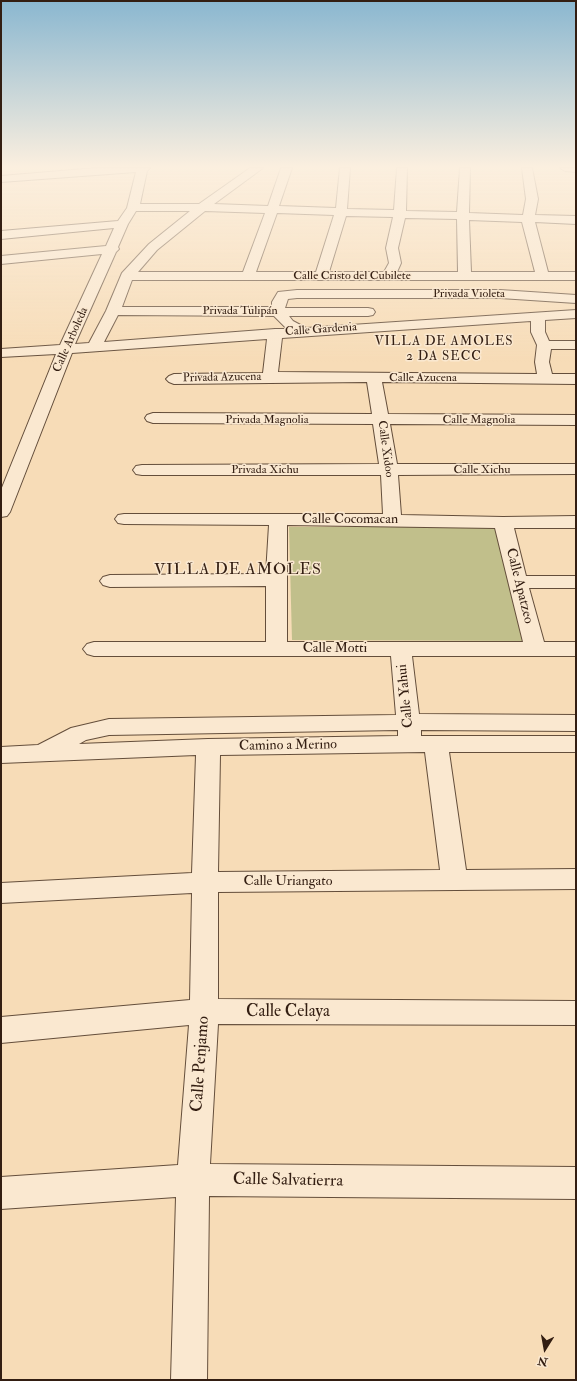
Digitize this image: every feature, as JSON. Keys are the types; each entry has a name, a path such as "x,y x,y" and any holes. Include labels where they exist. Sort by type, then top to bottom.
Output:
{"street":[{"path":"1,235 29,232"},
{"name":"Calle Arboleda","path":"1,512 66,348 119,232"},
{"path":"94,347 113,311 127,276 153,247 171,232"},
{"path":"248,276 264,232"},
{"path":"321,276 335,232"},
{"path":"389,276 396,263 392,248 396,232"},
{"path":"464,232 465,276"},
{"path":"531,232 542,275"},
{"path":"1,260 113,248"},
{"name":"Calle Cristo del Cubilete","path":"127,276 576,276"},
{"path":"359,276 362,294 368,312 369,327"},
{"name":"Privada Violeta","path":"278,312 279,302 283,295 298,294 500,294 576,299"},
{"path":"559,297 573,314"},
{"name":"Privada Tulipán","path":"113,311 368,312"},
{"path":"278,312 288,324 303,332"},
{"name":"Calle Gardenia","path":"1,353 275,333 573,314"},
{"path":"538,316 538,332 544,345 542,362 546,379"},
{"path":"270,377 275,333"},
{"path":"544,345 576,345"},
{"name":"Calle Azucena","path":"270,377 576,379"},
{"name":"Privada Azucena","path":"174,379 270,377"},
{"name":"Calle Xidoo","path":"374,378 389,470 392,520"},
{"name":"Privada Magnolia","path":"153,418 381,421"},
{"name":"Calle Magnolia","path":"381,421 576,420"},
{"name":"Calle Xichu","path":"389,470 576,469"},
{"name":"Privada Xichu","path":"142,470 389,470"},
{"name":"Calle Cocomacan","path":"124,519 392,520 503,523 576,522"},
{"path":"277,649 276,580 278,520"},
{"name":"Calle Apatzeo","path":"503,523 535,649"},
{"path":"110,581 276,580"},
{"path":"519,582 576,582"},
{"name":"Calle Motti","path":"94,649 576,649"},
{"name":"Calle Yahui","path":"401,649 410,733"},
{"path":"41,754 78,734 109,727 410,733 576,723"},
{"name":"Camino a Merino","path":"1,755 208,747 410,733 436,744 576,744"},
{"path":"436,744 454,880"},
{"name":"Calle Penjamo","path":"189,1380 193,1180 204,1011 208,747"},
{"name":"Calle Uriangato","path":"1,893 205,882 576,879"},
{"name":"Calle Celaya","path":"1,1030 204,1011 576,1014"},
{"name":"Calle Salvatierra","path":"1,1193 193,1180 576,1183"}],"shaded area":[{"path":"497,526 522,641 292,640 289,527"}],"district":[{"name":"VILLA DE AMOLES 2 DA SECC","path":"444,350"},
{"name":"VILLA DE AMOLES","path":"238,571"}]}
